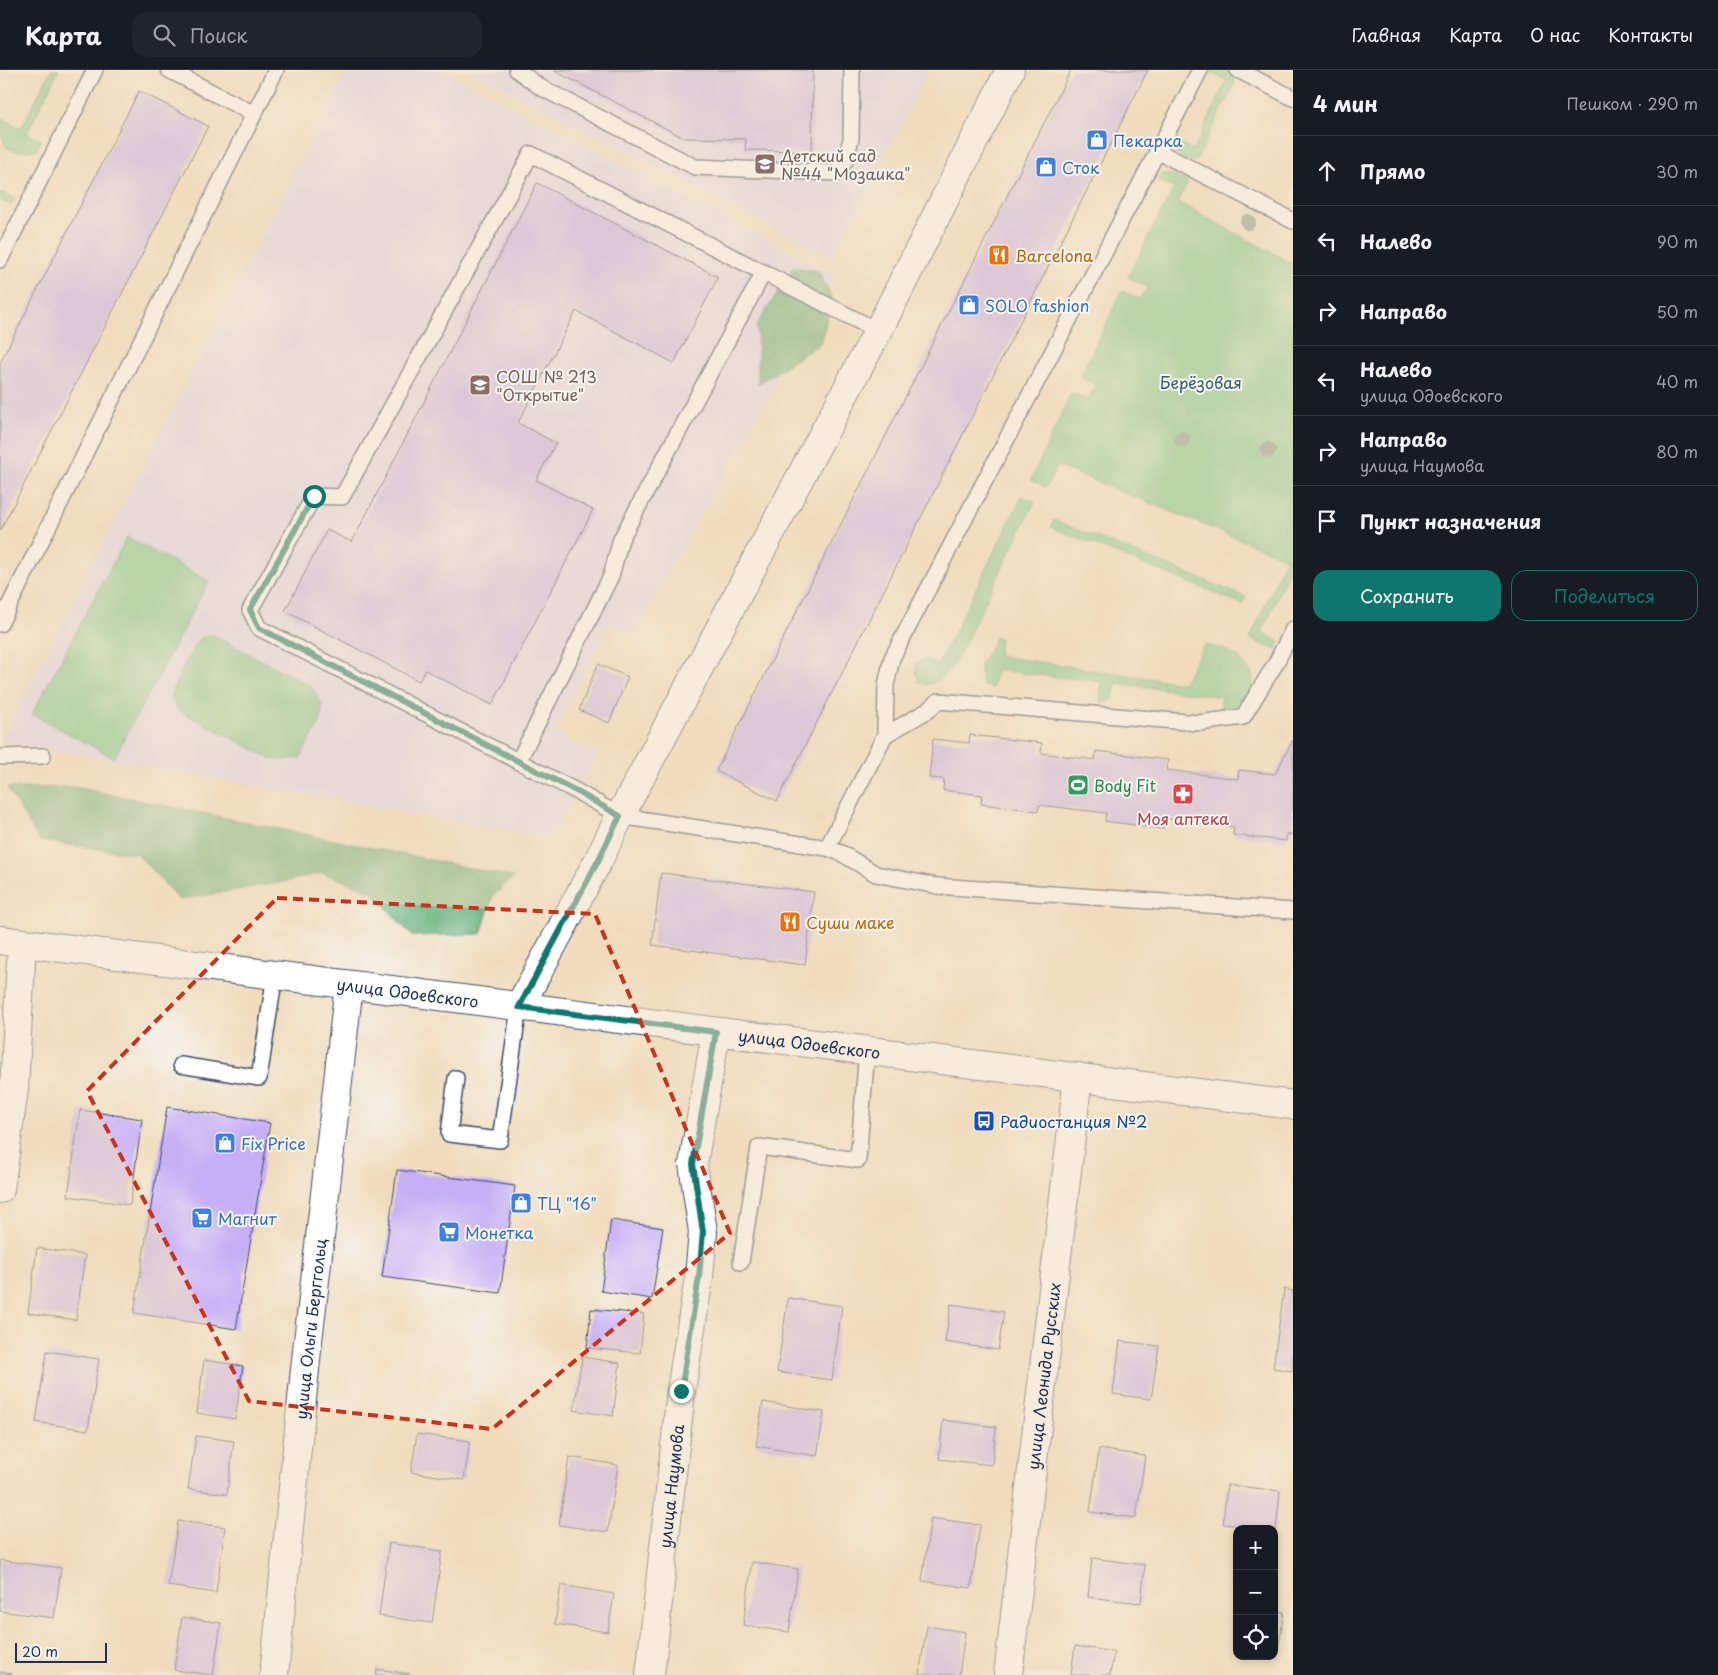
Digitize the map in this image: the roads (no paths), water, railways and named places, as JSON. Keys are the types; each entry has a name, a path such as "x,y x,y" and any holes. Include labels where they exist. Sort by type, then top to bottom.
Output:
{"street":[{"path":"519,1007 878,330 1010,70"},
{"path":"0,1189 14,1089 11,942"},
{"name":"улица Одоевского","path":"11,942 1293,1105"},
{"name":"улица Ольги Берггольц","path":"274,1675 307,1350 349,985"},
{"name":"улица Наумова","path":"650,1675 681,1391 699,1277 703,1232 693,1164 716,1032"},
{"name":"улица Леонида Русских","path":"1008,1675 1078,1078"}],"lane":[{"path":"0,260 94,70"},
{"path":"169,70 254,114"},
{"path":"0,624 276,70"},
{"path":"516,70 540,87 695,167 836,173 845,161 851,139 852,70"},
{"path":"827,848 885,736 886,685 892,658 1200,70"},
{"path":"1238,70 1293,98"},
{"path":"1157,151 1293,221"},
{"path":"878,330 531,154 342,497 314,496 250,610 259,628 576,791 620,816 827,848 841,853 876,874 936,886 1293,911"},
{"path":"518,762 611,576 621,539 764,272"},
{"path":"885,736 926,711 938,701 1199,722 1243,717 1276,663 1293,629"},
{"path":"0,757 43,756"},
{"path":"181,1065 259,1078 276,975"},
{"path":"456,1078 449,1134 500,1140 519,1007"},
{"path":"741,1262 759,1147 858,1160 867,1050"}],"place":[{"name":"Пекарка","path":"1097,140"},
{"name":"Детский сад №44 \"Мозаика\"","path":"765,164"},
{"name":"Сток","path":"1046,167"},
{"name":"Barcelona","path":"999,255"},
{"name":"SOLO fashion","path":"969,305"},
{"name":"СОШ № 213 \"Открытие\"","path":"480,385"},
{"name":"Body Fit","path":"1078,785"},
{"name":"Моя аптека","path":"1183,794"},
{"name":"Суши маке","path":"790,922"},
{"name":"Радиостанция №2","path":"984,1121"},
{"name":"Fix Price","path":"225,1143"},
{"name":"ТЦ \"16\"","path":"521,1203"},
{"name":"Магнит","path":"202,1218"},
{"name":"Монетка","path":"449,1232"}],"park label":[{"name":"Берёзовая","path":"1201,382"}]}
